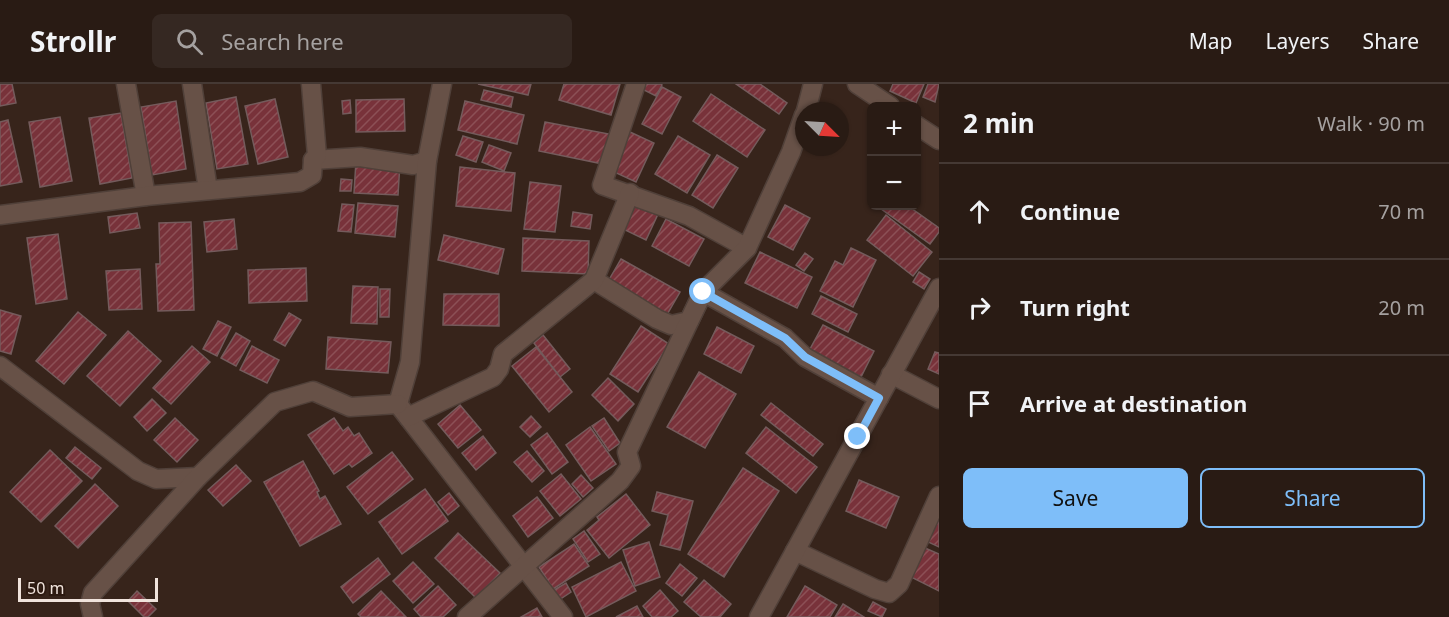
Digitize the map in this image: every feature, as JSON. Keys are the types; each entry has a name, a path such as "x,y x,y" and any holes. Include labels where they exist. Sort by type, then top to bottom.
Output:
{"street":[{"path":"126,84 146,196"},
{"path":"192,84 208,190"},
{"path":"0,215 146,196 300,182 312,175 313,160 317,156 311,84"},
{"path":"442,84 427,161 410,362 403,411 563,617"},
{"path":"636,84 602,185 630,193 689,216 747,248"},
{"path":"808,102 813,84"},
{"path":"857,84 884,102"},
{"path":"921,128 939,140"},
{"path":"594,280 657,319 671,325 689,321 703,292 747,248 795,141"},
{"path":"313,160 360,157 413,165 427,161"},
{"path":"93,617 90,604 93,593 198,477 275,402 296,394 313,391 350,407 403,411 493,377 499,369 503,354 594,280 630,193"},
{"path":"759,617 939,288"},
{"path":"703,292 785,338 805,357 879,398"},
{"path":"467,617 525,568 620,481 631,466 627,452 703,292"},
{"path":"3,373 138,471 156,479 198,477"},
{"path":"891,374 939,399"},
{"path":"795,551 875,589 889,593 899,584 939,496"}],"building":[{"path":"0,84 12,84 16,103 0,106"},
{"path":"478,84 531,84 528,95"},
{"path":"564,84 620,84 611,115 559,100"},
{"path":"642,84 662,85 656,96 640,88"},
{"path":"736,84 760,84 787,103 779,114"},
{"path":"893,84 924,84 916,102 890,91"},
{"path":"928,84 939,84 935,102 923,97"},
{"path":"662,87 681,97 662,134 642,124"},
{"path":"484,90 513,97 511,107 481,100"},
{"path":"711,94 765,130 747,157 693,121"},
{"path":"236,97 248,164 217,169 206,103"},
{"path":"275,99 288,157 258,164 245,106"},
{"path":"404,99 405,131 356,132 356,100"},
{"path":"350,100 351,113 343,114 342,101"},
{"path":"176,101 186,169 152,175 141,107"},
{"path":"465,101 524,115 517,144 458,130"},
{"path":"121,113 132,178 100,184 89,118"},
{"path":"60,117 72,181 40,187 29,122"},
{"path":"8,120 22,182 0,186 0,122"},
{"path":"545,122 609,134 603,164 539,151"},
{"path":"630,132 654,143 636,182 612,171"},
{"path":"463,136 483,142 476,162 456,155"},
{"path":"678,136 710,155 687,193 655,174"},
{"path":"489,145 511,153 504,171 482,162"},
{"path":"717,155 738,168 713,208 692,195"},
{"path":"356,161 400,163 398,195 354,193"},
{"path":"460,167 515,173 511,211 456,206"},
{"path":"341,179 352,180 351,191 340,191"},
{"path":"530,182 561,186 555,232 524,229"},
{"path":"358,203 398,206 395,237 355,233"},
{"path":"634,203 658,214 646,240 621,228"},
{"path":"342,204 354,205 351,232 338,231"},
{"path":"785,205 810,218 793,250 768,237"},
{"path":"883,210 914,210 939,228 939,232 930,244"},
{"path":"573,212 592,215 590,229 571,226"},
{"path":"137,213 140,228 110,233 108,217"},
{"path":"886,215 932,252 913,276 867,240"},
{"path":"234,219 237,249 207,252 204,222"},
{"path":"666,219 704,239 689,266 652,246"},
{"path":"191,222 194,310 158,311 156,264 160,264 159,223"},
{"path":"58,234 67,299 36,304 27,238"},
{"path":"444,235 504,249 498,274 438,260"},
{"path":"523,238 589,241 588,274 522,271"},
{"path":"851,248 876,260 853,307 820,291 835,261 843,265"},
{"path":"760,252 812,277 797,308 745,283"},
{"path":"805,253 813,259 804,271 796,265"},
{"path":"621,259 680,292 665,318 606,285"},
{"path":"306,268 307,301 249,303 248,270"},
{"path":"140,269 142,309 109,310 106,271"},
{"path":"919,272 930,279 924,289 913,282"},
{"path":"353,286 378,287 377,324 351,323"},
{"path":"380,289 390,289 389,317 380,317"},
{"path":"444,294 499,294 499,326 443,325"},
{"path":"821,296 857,314 848,332 812,314"},
{"path":"0,310 21,316 11,354 0,351"},
{"path":"78,312 106,335 64,384 36,361"},
{"path":"289,313 301,320 285,346 274,340"},
{"path":"218,321 231,327 217,356 203,349"},
{"path":"823,325 874,351 861,377 809,351"},
{"path":"641,326 669,344 638,392 610,374"},
{"path":"717,327 754,346 741,373 704,354"},
{"path":"128,331 161,361 120,406 87,376"},
{"path":"236,333 250,341 236,366 221,358"},
{"path":"543,335 570,369 560,377 534,343"},
{"path":"328,337 391,342 388,373 326,369"},
{"path":"192,346 210,362 171,404 153,388"},
{"path":"252,346 279,360 267,383 240,370"},
{"path":"536,347 572,392 549,412 512,366"},
{"path":"935,352 939,353 939,374 928,369"},
{"path":"699,372 736,394 705,448 667,427"},
{"path":"608,378 634,404 618,421 592,395"},
{"path":"152,399 166,413 147,431 134,417"},
{"path":"771,403 823,444 813,456 761,415"},
{"path":"460,405 481,430 458,448 438,424"},
{"path":"531,416 541,427 530,437 520,427"},
{"path":"175,418 198,440 177,462 154,440"},
{"path":"334,418 343,431 348,427 354,436 359,433 372,453 352,467 349,464 334,474 308,435"},
{"path":"604,418 620,443 609,451 592,426"},
{"path":"590,427 616,464 591,481 566,445"},
{"path":"766,427 817,467 796,493 746,453"},
{"path":"547,433 568,462 552,474 531,445"},
{"path":"483,436 496,453 476,470 462,453"},
{"path":"75,447 101,468 92,479 66,458"},
{"path":"50,450 82,481 41,522 10,492"},
{"path":"527,451 544,471 532,482 514,462"},
{"path":"392,452 413,479 368,514 347,487"},
{"path":"303,461 319,491 317,492 320,499 325,496 341,524 300,546 264,482"},
{"path":"236,465 251,481 223,506 208,490"},
{"path":"743,468 779,491 724,577 688,554"},
{"path":"561,474 581,499 560,516 540,491"},
{"path":"581,475 593,488 583,497 572,484"},
{"path":"859,480 899,497 886,528 846,511"},
{"path":"95,484 118,506 78,548 55,526"},
{"path":"425,489 448,521 402,554 379,522"},
{"path":"657,492 693,501 680,550 660,545 668,515 652,511"},
{"path":"449,493 459,506 448,515 438,502"},
{"path":"626,494 650,525 609,558 587,530 599,520 597,517"},
{"path":"537,497 553,518 528,537 513,516"},
{"path":"939,514 939,547 926,541"},
{"path":"584,531 600,554 588,562 573,539"},
{"path":"458,533 500,573 476,598 435,558"},
{"path":"649,542 660,577 635,586 623,550"},
{"path":"574,544 589,566 553,589 539,567"},
{"path":"925,548 939,554 939,591 911,577"},
{"path":"378,558 390,574 353,603 341,587"},
{"path":"413,562 434,584 413,603 393,581"},
{"path":"621,562 636,591 586,617 572,587"},
{"path":"680,564 697,578 682,596 666,583"},
{"path":"704,580 731,604 720,617 701,617 684,602"},
{"path":"566,583 571,592 559,600 554,590"},
{"path":"438,586 456,605 443,617 421,617 414,609"},
{"path":"805,586 837,605 830,617 787,617"},
{"path":"660,590 678,611 671,617 652,617 643,606"},
{"path":"137,591 156,609 148,617 144,617 128,601"},
{"path":"381,591 406,617 361,617 358,614"},
{"path":"873,602 886,609 882,617 868,611"},
{"path":"843,604 864,617 835,617"},
{"path":"637,606 643,617 616,617"},
{"path":"537,608 542,617 521,617"}],"route":[{"path":"703,292 785,338 805,357 879,398 858,437"}]}
